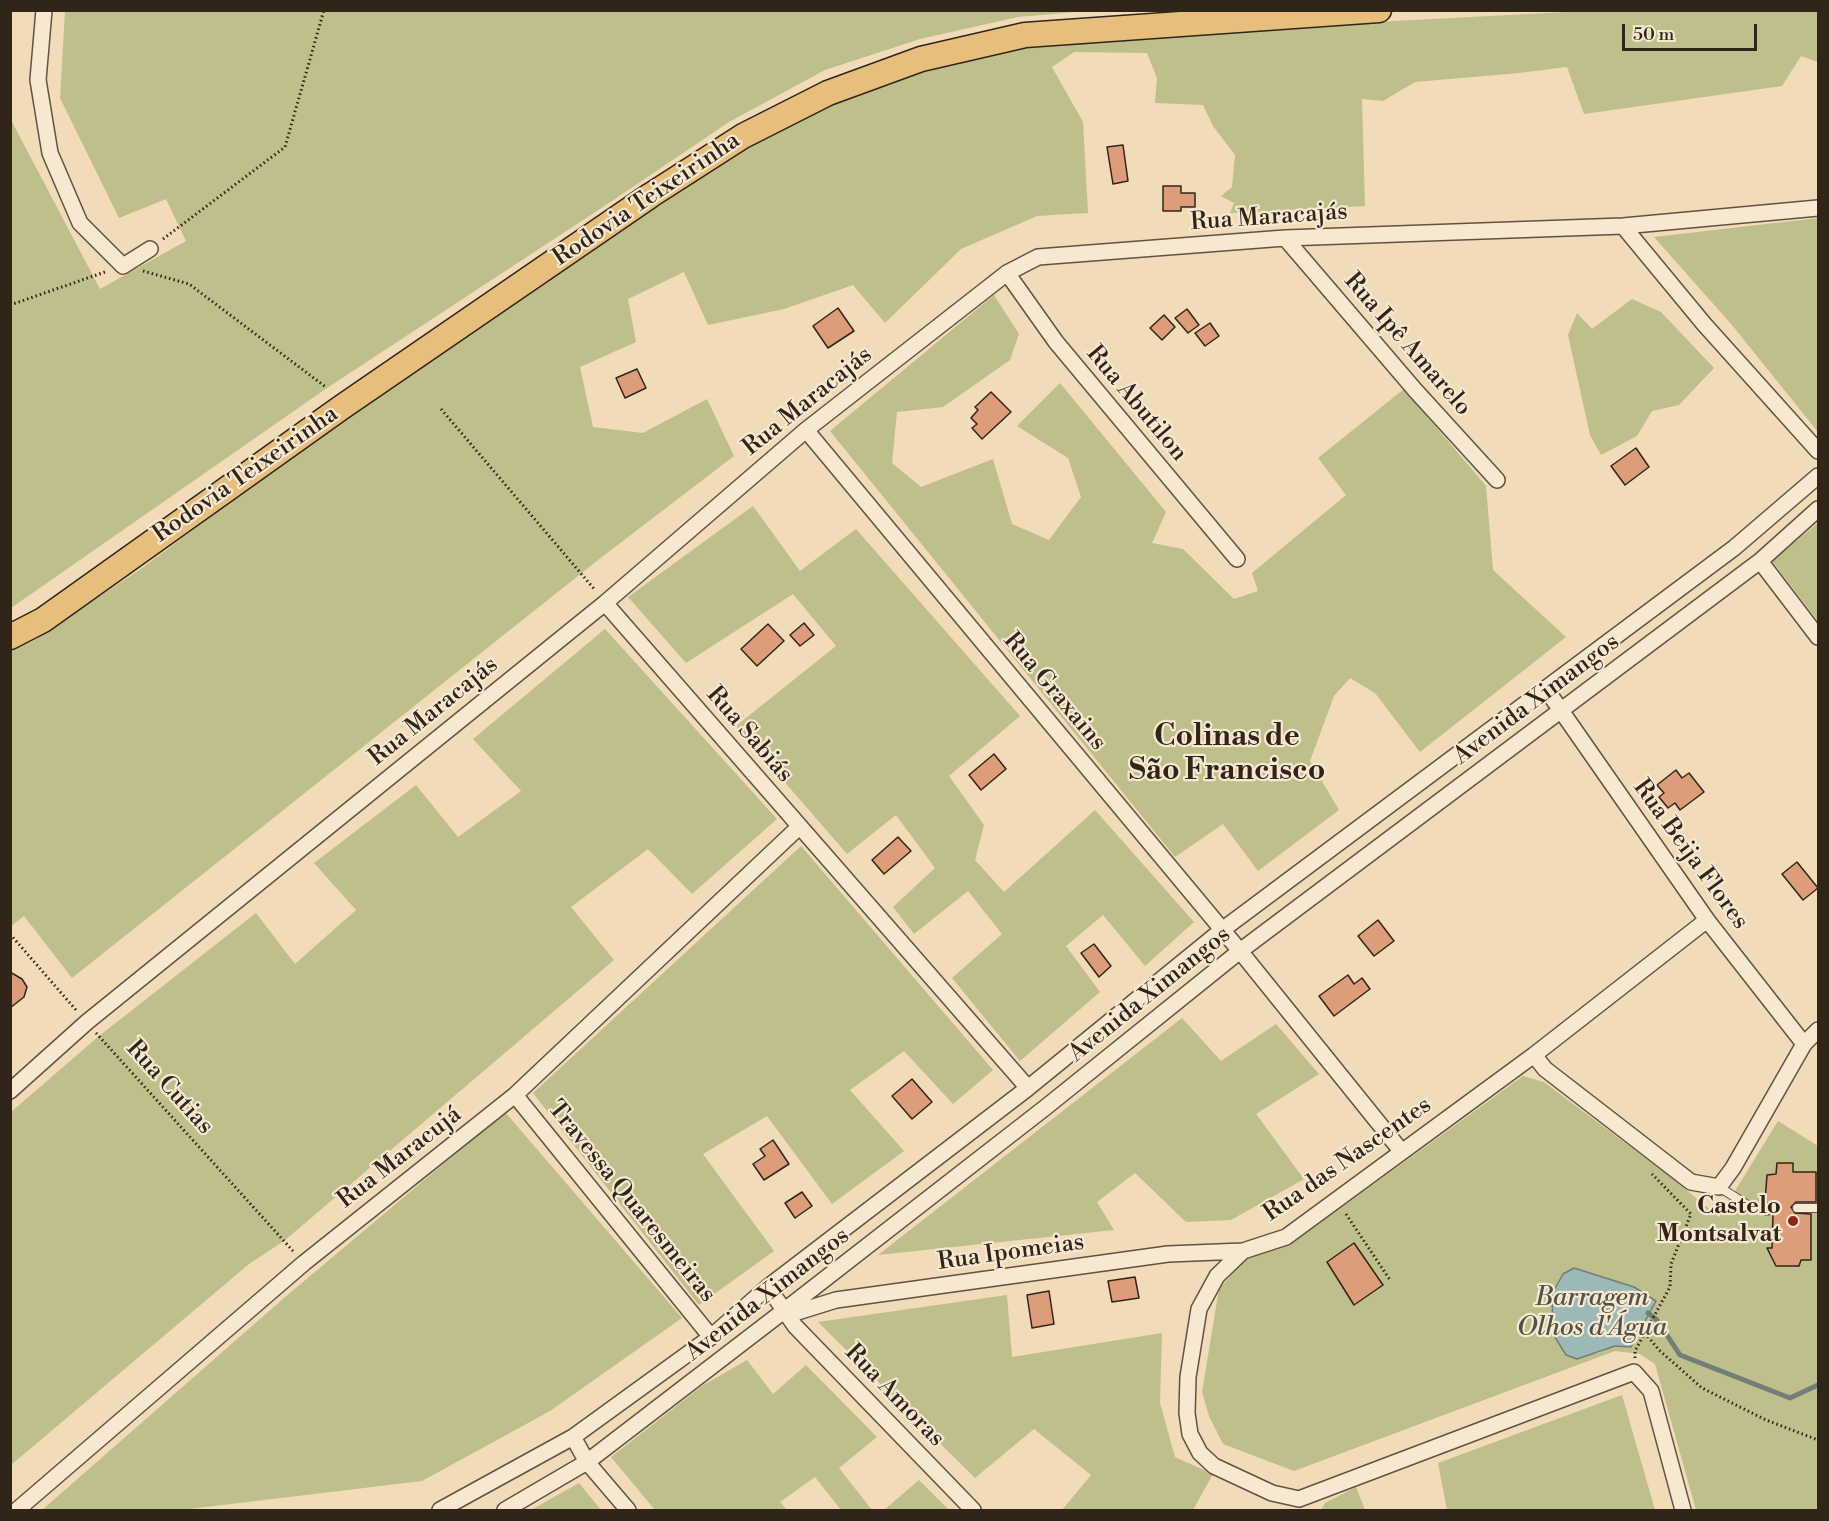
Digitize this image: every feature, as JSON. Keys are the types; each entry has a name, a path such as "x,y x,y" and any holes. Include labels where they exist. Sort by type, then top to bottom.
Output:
{"main road":[{"name":"Rodovia Teixeirinha","path":"10,637 44,620 342,407 651,195 743,136 828,93 921,59 1025,35 1379,10"}],"street":[{"path":"44,10 38,80 50,153 80,223 123,266 150,249"},
{"name":"Rua Maracajás","path":"10,1091 87,1022 605,603 806,430 1006,273 1038,257 1286,238 1623,226 1818,208"},
{"path":"1623,226 1704,324 1818,451"},
{"name":"Rua Ipê Amarelo","path":"1286,238 1414,390 1497,480"},
{"name":"Rua Abutilon","path":"1006,273 1056,342 1237,558"},
{"name":"Rua Graxains","path":"806,430 1240,951 1402,1152"},
{"name":"Avenida Ximangos","path":"440,1510 573,1437 711,1337 768,1287 1028,1088 1222,930 1734,548 1818,476"},
{"name":"Avenida Ximangos","path":"505,1510 587,1462 787,1313 1240,951 1760,561 1818,509"},
{"path":"1760,561 1818,637"},
{"name":"Rua Sabiás","path":"605,603 1028,1088"},
{"name":"Rua Beija Flores","path":"1546,689 1707,920 1804,1044"},
{"name":"Rua Maracujá","path":"17,1510 304,1263 515,1095 799,827"},
{"name":"Rua das Nascentes","path":"1634,1372 1296,1505 1214,1466 1200,1454 1190,1434 1187,1413 1188,1377 1199,1309 1217,1276 1243,1251 1286,1237 1534,1055 1707,920"},
{"path":"1534,1055 1545,1069 1691,1182 1719,1187 1733,1168 1804,1044 1818,1030"},
{"name":"Travessa Quaresmeiras","path":"515,1095 711,1337"},
{"name":"Rua Ipomeias","path":"787,1313 836,1300 1156,1255 1243,1251"},
{"name":"Rua Amoras","path":"768,1287 795,1326 974,1510"},
{"path":"1634,1372 1651,1391 1683,1510"},
{"path":"573,1437 587,1462 628,1510"}],"lane":[{"path":"1719,1187 1749,1206 1765,1208"},
{"path":"1797,1208 1818,1208"}],"path":[{"path":"150,249 285,147 324,10"},
{"path":"11,304 123,266 189,284 327,388"},
{"path":"441,409 582,573 605,603"},
{"name":"Rua Cutias","path":"10,934 304,1263"},
{"path":"1634,1372 1635,1352 1670,1287 1671,1264 1691,1214 1649,1172 1653,1153"},
{"path":"1336,1200 1390,1280"},
{"path":"1645,1333 1659,1350 1702,1388 1766,1420 1818,1440"}],"green space":[{"path":"65,10 1087,11 1018,17 920,39 825,70 729,122 327,388 11,608 11,120 100,289 186,241 166,199 119,218 60,98"},
{"path":"1605,10 1818,11 1818,62 1801,56 1782,86 1584,114 1567,67 1415,82 1383,101 1362,99 1365,206 1230,213 1234,203 1221,196 1232,187 1235,155 1213,126 1203,105 1155,103 1157,78 1147,53 1074,52 1052,67 1083,122 1088,213 1037,216 961,249 885,323 853,285 784,309 708,325 684,272 628,299 636,342 580,367 593,427 643,433 707,399 734,456 598,560 72,978 24,916 11,926 11,651 35,640 142,568 346,416 748,146 838,99 927,68 1028,44 1239,29"},
{"path":"1818,218 1818,432 1732,325 1654,237"},
{"path":"994,295 1019,334 1010,360 943,407 897,412 892,463 921,487 993,459 1012,524 1049,540 1081,497 1068,458 1017,426 1060,383 1166,512 1152,543 1183,549 1234,599 1258,591 1252,573 1346,495 1318,458 1404,389 1486,486 1493,570 1566,637 1420,752 1375,693 1350,678 1334,696 1310,761 1339,810 1258,871 1223,824 1175,857 830,431"},
{"path":"1632,299 1661,312 1714,368 1679,405 1652,411 1637,436 1601,455 1590,435 1568,335 1577,313 1592,329"},
{"path":"753,506 800,571 856,529 1020,716 949,776 984,825 975,860 1004,892 1095,810 1194,922 1145,966 1103,915 1066,946 1100,992 1020,1061 952,978 1002,934 968,891 914,934 893,907 935,868 896,815 847,854 736,726 836,646 793,594 686,663 628,597"},
{"path":"1818,523 1818,621 1772,561"},
{"path":"605,629 777,819 692,894 648,849 571,907 614,960 284,1241 249,1264 11,1465 11,1112 99,1036 256,913 295,964 356,910 314,863 416,785 458,837 521,791 473,739"},
{"path":"801,846 993,1070 953,1104 904,1051 850,1090 904,1151 832,1204 767,1116 703,1154 774,1251 699,1305 533,1093"},
{"path":"1182,1018 1221,1061 1276,1024 1319,1074 1256,1114 1304,1179 1231,1220 1186,1222 1135,1173 1097,1202 1114,1230 878,1255"},
{"path":"1523,1076 1544,1082 1672,1178 1719,1217 1778,1121 1818,1146 1818,1510 1696,1510 1655,1364 1640,1354 1615,1351 1294,1471 1223,1444 1209,1416 1202,1392 1219,1289 1246,1258 1290,1245","holes":["1574,1268 1634,1287 1656,1300 1648,1313 1615,1346 1596,1354"]},
{"path":"505,1112 682,1318 550,1411 422,1481 181,1510 42,1510 284,1298"},
{"path":"1007,1295 1012,1357 1162,1333 1160,1403 1175,1457 1213,1474 1193,1510 1062,1510 1091,1475 1034,1429 975,1478 818,1322"},
{"path":"747,1360 773,1394 806,1365 877,1437 839,1468 872,1510 841,1510 815,1477 780,1502 787,1510 655,1510 611,1457 702,1386"},
{"path":"1622,1395 1655,1510 1447,1510 1438,1463"},
{"path":"919,1480 949,1510 884,1510"},
{"path":"579,1483 601,1510 531,1510"},
{"path":"1356,1487 1365,1510 1321,1510 1325,1503"}],"water":[{"name":"Barragem Olhos d'Água","path":"1574,1268 1634,1287 1656,1301 1631,1347 1615,1346 1577,1359 1566,1355 1553,1334 1552,1294 1563,1274"}],"building":[{"path":"1123,145 1128,181 1113,184 1107,147"},
{"path":"1163,186 1181,186 1181,193 1195,193 1195,207 1181,207 1181,211 1163,211"},
{"path":"838,308 854,331 828,348 813,326"},
{"path":"1187,309 1199,325 1188,333 1175,318"},
{"path":"1164,315 1175,327 1162,340 1150,328"},
{"path":"1210,323 1219,336 1205,346 1195,333"},
{"path":"637,369 646,388 625,398 616,378"},
{"path":"991,392 1011,412 982,439 972,428 977,424 971,418 978,410 975,407"},
{"path":"1636,448 1649,467 1625,485 1611,466"},
{"path":"804,623 814,635 800,646 790,635"},
{"path":"768,624 784,641 757,666 741,649"},
{"path":"994,754 1006,769 981,790 969,775"},
{"path":"1676,770 1682,778 1689,773 1704,792 1680,810 1675,803 1668,808 1659,797 1664,793 1657,785"},
{"path":"898,837 911,851 884,874 872,860"},
{"path":"1797,862 1818,888 1803,900 1782,874"},
{"path":"1378,920 1394,941 1374,956 1358,936"},
{"path":"1094,944 1111,966 1099,977 1081,953"},
{"path":"10,972 22,979 27,987 24,997 10,1008"},
{"path":"1348,975 1354,984 1362,978 1370,989 1334,1016 1319,996"},
{"path":"912,1079 932,1102 912,1119 892,1096"},
{"path":"773,1140 789,1164 764,1180 753,1164 765,1156 760,1149"},
{"name":"Castelo Montsalvat","path":"1777,1163 1793,1163 1793,1172 1816,1172 1816,1202 1796,1202 1791,1207 1795,1213 1811,1214 1811,1260 1801,1260 1799,1266 1776,1266 1767,1248 1772,1248 1773,1214 1765,1215 1771,1208 1765,1202 1767,1175 1776,1174"},
{"path":"802,1192 812,1206 795,1218 785,1203"},
{"path":"1354,1243 1383,1285 1354,1305 1327,1262"},
{"path":"1135,1277 1139,1298 1112,1302 1108,1281"},
{"path":"1049,1291 1054,1324 1032,1328 1027,1295"}],"waterway":[{"path":"1648,1313 1657,1320 1680,1355 1790,1398 1818,1385"}],"place":[{"name":"Castelo Montsalvat","path":"1793,1221"}],"district":[{"name":"Colinas de São Francisco","path":"1227,755"}]}
